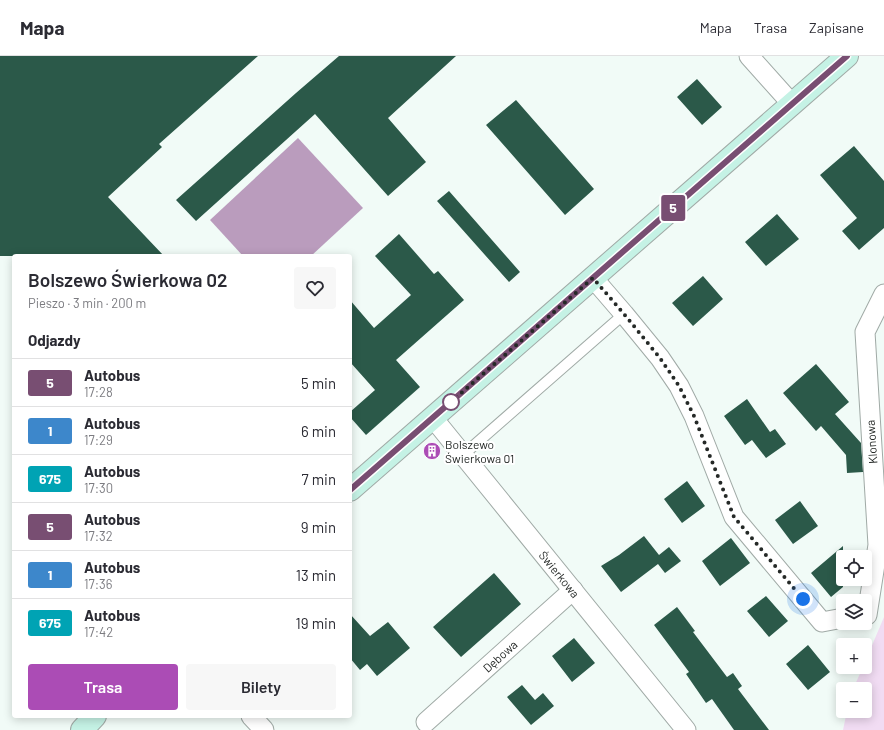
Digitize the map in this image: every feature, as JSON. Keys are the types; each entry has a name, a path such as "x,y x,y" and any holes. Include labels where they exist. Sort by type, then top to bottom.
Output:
{"street":[{"path":"749,56 792,104"},
{"path":"352,488 847,56"},
{"path":"593,278 660,358 679,386 694,416 734,517 822,622 836,619"},
{"name":"Klonowa","path":"870,594 878,545 865,332 884,294"},
{"name":"Świerkowa","path":"433,418 686,730"},
{"name":"Dębowa","path":"426,722 573,590"},
{"path":"82,730 93,718"},
{"path":"253,718 264,730"}],"lane":[{"path":"463,455 624,314"}],"shaded area":[{"path":"298,138 363,208 313,254 241,254 210,220"},
{"path":"884,617 884,730 843,730 846,718 872,718 872,682 856,682 860,674 872,674 872,645"}],"building":[{"path":"0,56 258,56 159,144 162,147 108,197 162,254 12,254 12,256 0,256"},
{"path":"339,56 456,56 388,118 426,162 388,196 315,114 196,221 176,200"},
{"path":"697,79 722,107 702,125 677,97"},
{"path":"516,100 594,189 565,215 486,125"},
{"path":"854,146 884,181 884,228 859,250 842,231 857,218 820,175"},
{"path":"449,191 520,272 509,282 437,201"},
{"path":"777,214 799,239 766,266 745,242"},
{"path":"399,234 434,274 438,271 464,300 396,360 420,387 366,435 352,419 352,410 375,390 352,364 352,302 374,328 411,295 375,256"},
{"path":"703,276 723,299 693,326 672,303"},
{"path":"816,364 849,402 835,414 861,443 863,472 847,473 846,455 821,426 816,431 783,393"},
{"path":"747,399 770,432 775,429 786,444 766,458 752,440 745,445 724,416"},
{"path":"687,481 705,506 682,523 664,499"},
{"path":"800,501 818,526 793,544 775,520"},
{"path":"644,536 659,555 669,547 681,561 665,573 658,564 621,592 601,566 619,555"},
{"path":"731,538 750,563 720,586 702,561"},
{"path":"836,552 836,586 843,587 831,597 811,573"},
{"path":"494,573 521,604 461,657 433,627"},
{"path":"766,596 788,621 769,637 747,611"},
{"path":"677,607 695,631 693,632 727,677 733,673 742,686 738,689 769,730 734,730 712,699 706,703 686,674 689,672 654,625"},
{"path":"352,616 370,636 388,622 410,648 377,676 367,664 360,670 352,660"},
{"path":"574,638 595,663 572,682 552,656"},
{"path":"808,645 830,672 808,690 786,664"},
{"path":"522,685 535,700 543,693 554,706 531,725 507,697"}],"bus line":[{"name":"5","path":"352,488 847,56"}],"place":[{"name":"Bolszewo Świerkowa 01","path":"432,451"}],"route":[{"path":"451,402 593,278 660,358 679,386 694,416 734,517 803,599"}]}
